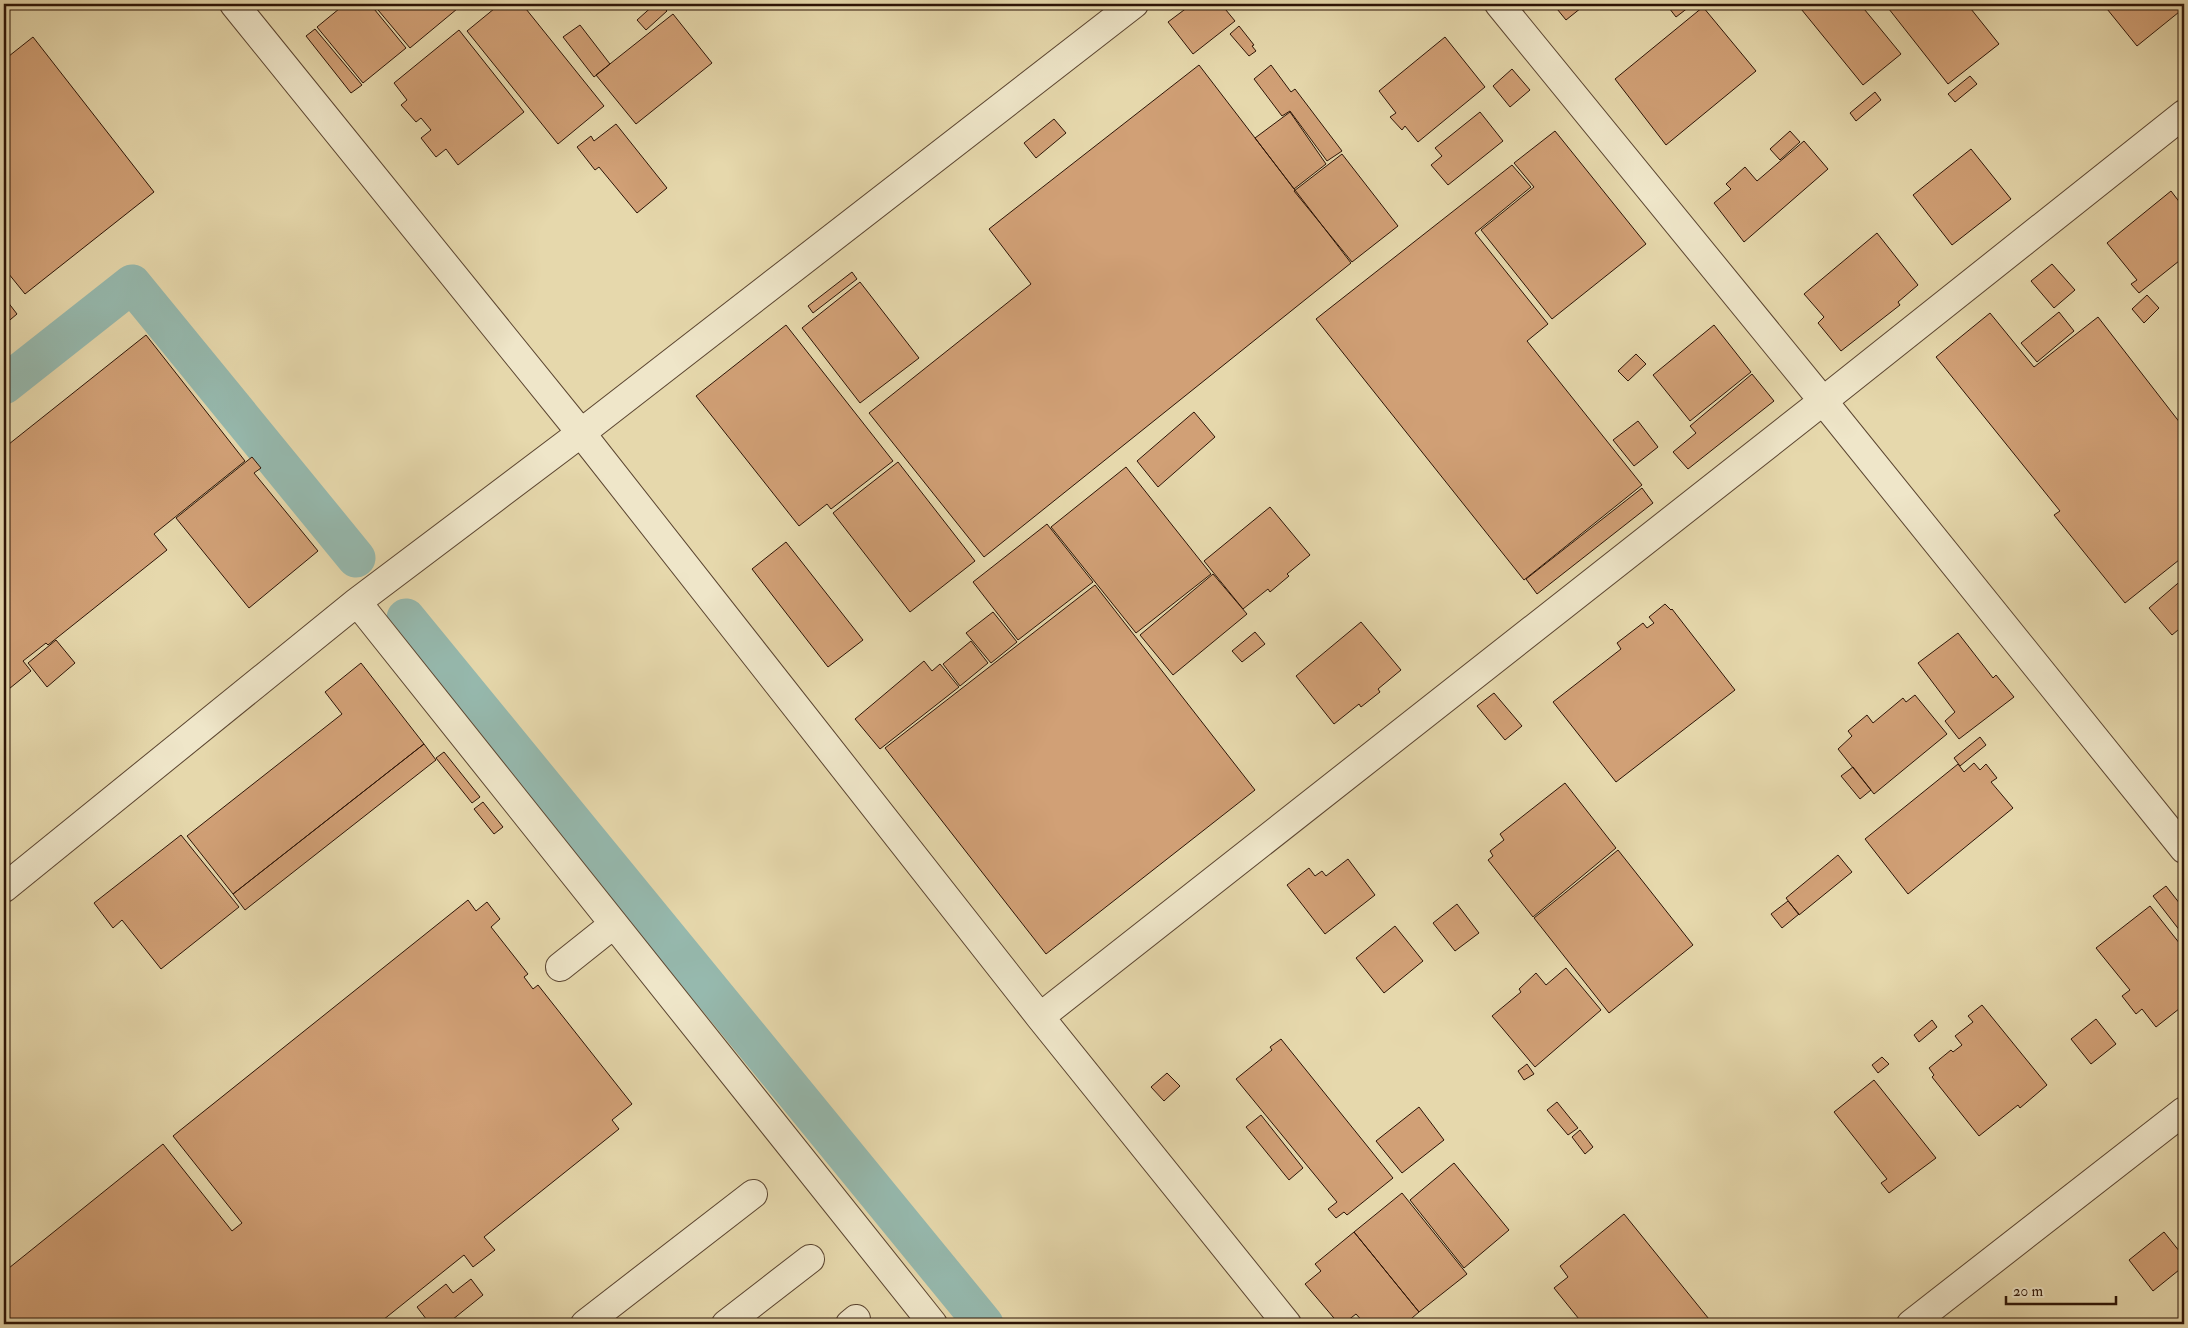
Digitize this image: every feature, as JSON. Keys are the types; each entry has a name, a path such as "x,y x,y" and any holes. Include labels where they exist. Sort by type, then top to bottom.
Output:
{"street":[{"path":"234,4 581,433 1040,1017 1287,1324"},
{"path":"4,888 357,602 581,433 1134,4"},
{"path":"1499,4 1823,401 2184,849"},
{"path":"1040,1017 1823,401 2184,114"},
{"path":"357,602 933,1324"},
{"path":"560,967 614,924"},
{"path":"1911,1324 2184,1110"},
{"path":"586,1324 753,1194"},
{"path":"726,1324 810,1259"}],"building":[{"path":"345,4 370,4 406,48 363,83 317,27"},
{"path":"373,4 463,4 410,48"},
{"path":"500,4 522,4 604,106 558,144 467,31"},
{"path":"655,4 661,4 667,11 646,30 637,20"},
{"path":"1192,4 1221,4 1235,21 1193,54 1168,22"},
{"path":"1553,4 1586,4 1566,20"},
{"path":"1666,4 1693,4 1676,17"},
{"path":"1797,4 1860,4 1901,54 1863,85"},
{"path":"1885,4 1967,4 1999,44 1948,84"},
{"path":"2103,4 2184,4 2184,8 2137,46"},
{"path":"1703,7 1756,71 1666,145 1615,79"},
{"path":"673,14 712,63 636,124 596,75"},
{"path":"580,25 610,64 594,77 563,37"},
{"path":"1239,26 1254,45 1252,46 1256,51 1249,56 1230,34"},
{"path":"315,29 362,85 351,93 306,36"},
{"path":"459,30 524,112 458,165 446,149 436,157 421,138 431,130 421,118 416,122 401,105 407,100 394,83"},
{"path":"33,37 154,192 25,294 4,268 4,60"},
{"path":"1445,37 1485,87 1418,142 1405,126 1402,130 1390,117 1396,113 1379,91"},
{"path":"1199,65 1351,263 984,557 869,413 1031,284 989,229"},
{"path":"1271,65 1291,92 1295,89 1342,151 1327,161 1290,111 1282,116 1254,79"},
{"path":"1512,69 1530,90 1510,107 1493,86"},
{"path":"1970,76 1977,84 1955,102 1948,94"},
{"path":"1875,92 1881,100 1856,121 1850,113"},
{"path":"1290,112 1326,164 1294,189 1255,138"},
{"path":"1480,112 1503,141 1448,185 1431,165 1442,156 1435,148"},
{"path":"1054,119 1066,133 1036,158 1024,143"},
{"path":"616,124 667,188 637,213 599,167 595,170 577,147 591,136 594,141"},
{"path":"1555,131 1646,244 1552,319 1481,230 1534,187 1514,163"},
{"path":"1790,131 1800,142 1780,160 1770,149"},
{"path":"1804,141 1828,169 1744,242 1714,203 1731,189 1726,184 1745,167 1757,181"},
{"path":"1971,149 2011,199 1952,245 1913,195"},
{"path":"1342,154 1398,226 1352,262 1294,191"},
{"path":"1512,165 1531,187 1475,233 1548,324 1527,341 1642,485 1524,580 1316,319"},
{"path":"2171,191 2184,208 2184,257 2139,293 2131,284 2137,280 2107,243"},
{"path":"1877,233 1918,285 1898,302 1900,305 1841,351 1818,323 1824,317 1804,294"},
{"path":"2052,264 2075,290 2054,308 2031,281"},
{"path":"852,272 857,279 813,313 808,306"},
{"path":"860,282 919,358 860,403 802,328"},
{"path":"2147,295 2159,308 2144,323 2132,309"},
{"path":"4,297 17,314 4,325"},
{"path":"2059,312 2074,331 2037,362 2021,343"},
{"path":"1990,313 2034,367 2098,317 2184,428 2184,556 2125,603 2054,515 2060,511 1936,357"},
{"path":"786,325 893,461 831,509 827,504 799,526 696,396"},
{"path":"1714,325 1751,372 1690,421 1653,375"},
{"path":"146,335 245,461 154,534 167,550 48,645 46,643 23,661 31,671 4,693 4,448"},
{"path":"1636,354 1646,364 1628,381 1618,371"},
{"path":"1752,374 1774,401 1688,469 1673,452 1696,433 1690,426"},
{"path":"1194,412 1215,437 1158,487 1137,461"},
{"path":"1638,421 1658,447 1634,466 1613,440"},
{"path":"252,457 261,468 254,473 318,551 249,608 176,518"},
{"path":"898,462 975,561 910,612 833,513"},
{"path":"1126,467 1211,574 1136,633 1051,527"},
{"path":"1642,488 1653,503 1537,594 1526,579"},
{"path":"1270,507 1310,555 1287,574 1289,576 1270,592 1268,589 1243,609 1204,561"},
{"path":"1047,524 1093,582 1018,640 973,582"},
{"path":"786,542 863,640 828,667 752,569"},
{"path":"1213,574 1247,614 1173,675 1140,635"},
{"path":"2184,578 2184,625 2172,635 2149,608"},
{"path":"1095,585 1255,790 1046,954 885,748"},
{"path":"1665,604 1672,609 1735,690 1616,782 1553,702 1621,649 1617,643 1643,623 1647,628 1654,623 1649,617"},
{"path":"993,612 1017,642 991,663 966,633"},
{"path":"1361,622 1401,670 1378,689 1380,692 1361,707 1359,704 1334,724 1296,676"},
{"path":"1255,632 1265,644 1242,662 1232,651"},
{"path":"1958,633 1993,678 1996,675 2014,697 1959,739 1945,721 1955,712 1918,663"},
{"path":"56,640 75,663 47,687 28,663"},
{"path":"971,641 988,663 960,686 943,664"},
{"path":"924,661 932,671 940,664 959,687 880,749 855,719"},
{"path":"361,663 424,744 233,894 187,836 342,714 325,692"},
{"path":"1494,693 1522,726 1505,740 1477,706"},
{"path":"1915,695 1947,734 1874,794 1838,749 1852,736 1848,731 1867,715 1873,723 1903,698 1906,702"},
{"path":"1980,737 1986,745 1960,766 1954,758"},
{"path":"424,744 436,760 245,910 233,894"},
{"path":"444,752 480,797 472,803 436,758"},
{"path":"1974,763 1980,770 1986,764 1997,778 1991,782 2013,808 1908,894 1865,839 1958,764 1964,772"},
{"path":"1853,767 1871,790 1860,799 1841,776"},
{"path":"1565,783 1616,848 1533,917 1488,860 1493,856 1490,851 1504,840 1500,834"},
{"path":"483,802 503,827 494,834 474,809"},
{"path":"181,835 239,907 161,969 122,920 113,928 94,903"},
{"path":"1618,850 1693,945 1609,1013 1534,918"},
{"path":"1838,855 1852,872 1799,915 1786,898"},
{"path":"1348,859 1375,895 1325,934 1287,885 1309,868 1315,876 1322,871 1326,876"},
{"path":"2166,886 2184,909 2184,936 2153,896"},
{"path":"468,900 476,911 487,902 500,919 491,927 528,974 524,977 533,989 538,985 632,1104 612,1120 619,1129 484,1237 495,1250 473,1267 464,1255 378,1324 4,1324 4,1272 163,1144 232,1231 242,1223 173,1136"},
{"path":"1788,901 1799,914 1782,928 1771,914"},
{"path":"1457,904 1479,933 1455,951 1433,923"},
{"path":"2150,906 2184,949 2184,1005 2156,1027 2142,1009 2136,1014 2122,996 2130,990 2096,948"},
{"path":"1395,926 1423,961 1384,993 1356,958"},
{"path":"1566,968 1601,1010 1535,1067 1492,1016 1521,992 1519,989 1536,973 1546,985"},
{"path":"1982,1005 2047,1085 2020,1108 2018,1105 1979,1136 1932,1077 1934,1075 1929,1068 1951,1050 1953,1052 1962,1045 1955,1036 1973,1022 1968,1016"},
{"path":"2096,1019 2116,1044 2091,1064 2071,1039"},
{"path":"1932,1020 1937,1027 1919,1042 1914,1035"},
{"path":"1281,1039 1393,1178 1347,1215 1344,1212 1336,1218 1328,1209 1337,1202 1236,1079 1272,1050 1270,1047"},
{"path":"1882,1057 1889,1064 1878,1073 1872,1065"},
{"path":"1527,1064 1534,1074 1524,1080 1518,1071"},
{"path":"1167,1073 1180,1086 1164,1101 1151,1087"},
{"path":"1874,1080 1936,1158 1889,1193 1881,1183 1887,1179 1834,1112"},
{"path":"1557,1102 1578,1128 1568,1135 1547,1110"},
{"path":"1419,1107 1444,1140 1402,1173 1376,1141"},
{"path":"1261,1115 1303,1168 1289,1180 1246,1127"},
{"path":"1580,1130 1593,1147 1585,1154 1572,1137"},
{"path":"1454,1163 1509,1230 1464,1268 1410,1200"},
{"path":"1402,1193 1467,1274 1419,1312 1354,1232"},
{"path":"1624,1214 1713,1324 1583,1324 1554,1288 1568,1277 1560,1266"},
{"path":"1354,1232 1419,1312 1405,1324 1365,1324 1356,1314 1343,1324 1339,1324 1305,1284 1321,1271 1315,1264"},
{"path":"2164,1232 2184,1257 2184,1266 2153,1291 2129,1260"},
{"path":"471,1279 483,1295 447,1324 430,1324 417,1307 446,1284 453,1293"}],"waterway":[{"path":"4,385 132,284 356,558"},
{"path":"406,618 984,1324"}]}
